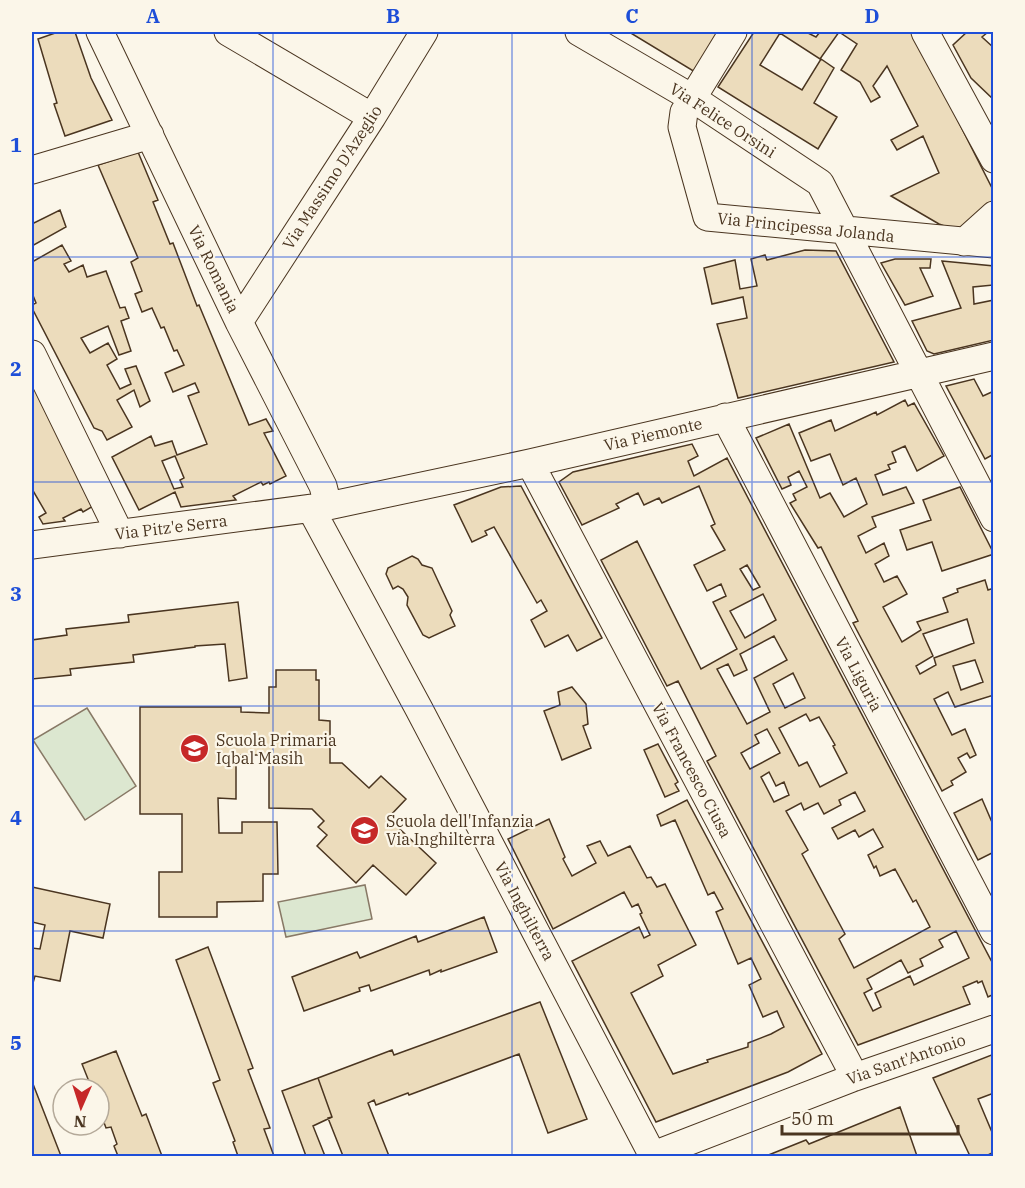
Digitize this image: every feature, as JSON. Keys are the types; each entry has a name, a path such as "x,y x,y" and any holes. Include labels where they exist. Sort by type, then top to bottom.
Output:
{"street":[{"name":"Via Romania","path":"100,32 239,321 322,486 320,507"},
{"path":"228,32 372,117"},
{"name":"Via Massimo D'Azeglio","path":"239,321 372,117 424,32"},
{"name":"Via Felice Orsini","path":"579,32 692,98 820,183 993,518"},
{"path":"692,98 732,32"},
{"path":"925,32 993,159"},
{"name":"Via Principessa Jolanda","path":"692,98 684,112 682,127 707,217 993,244"},
{"path":"32,170 150,135"},
{"path":"964,242 993,215"},
{"path":"32,354 120,534"},
{"name":"Via Piemonte","path":"320,507 530,463 993,356"},
{"name":"Via Liguria","path":"725,417 993,931"},
{"name":"Via Francesco Ciusa","path":"530,463 855,1077"},
{"name":"Via Pitz'e Serra","path":"32,545 320,507"},
{"name":"Via Inghilterra","path":"320,507 419,709 652,1156"},
{"name":"Via Sant'Antonio","path":"652,1156 855,1077 993,1029"}],"green space":[{"path":"87,708 136,786 85,820 33,740"},
{"path":"365,885 372,919 286,937 278,902"}],"building":[{"path":"58,32 75,32 91,78 112,120 65,136 54,104 57,103 38,39"},
{"path":"629,32 720,32 695,72"},
{"path":"754,32 806,32 816,37 820,32 839,32 820,59 780,33 760,65 802,90 821,59 834,68 814,103 837,117 818,149 718,87"},
{"path":"839,32 913,32 994,192 994,200 967,226 952,229 939,224 891,196 939,173 923,136 897,150 891,140 918,126 887,66 873,86 880,97 871,102 860,82 841,70 857,44"},
{"path":"967,32 988,32 982,37 994,48 994,100 971,78 953,45"},
{"path":"138,152 158,200 153,202 170,244 173,243 197,306 199,305 249,425 266,419 273,431 264,433 286,476 270,484 269,482 263,485 261,482 233,496 236,500 181,507 175,492 139,510 112,457 151,436 155,446 172,441 177,455 207,444 188,396 199,392 195,383 173,392 165,373 184,365 177,350 174,351 164,327 161,328 152,308 142,312 135,294 142,291 131,262 138,258 98,165","holes":["175,456 184,478 180,480 183,487 174,489 162,461"]},
{"path":"60,210 66,227 32,246 32,219 34,223"},
{"path":"62,245 71,261 64,264 69,272 83,265 87,277 106,271 120,308 125,307 129,318 121,321 131,351 119,355 108,326 81,338 90,353 108,343 117,359 107,365 120,389 131,384 125,369 136,366 150,401 140,407 134,390 117,400 132,427 107,440 102,431 94,428 32,308 32,305 36,303 32,293 32,262"},
{"path":"805,250 836,251 894,362 738,398 717,324 747,318 743,297 712,304 704,268 735,260 740,289 757,286 751,259 765,255 767,260"},
{"path":"895,259 931,259 930,268 920,268 933,296 905,305 881,263"},
{"path":"942,261 994,266 994,289 993,285 973,287 974,304 994,300 994,340 934,354 927,351 912,321 961,308"},
{"path":"974,379 983,396 994,391 994,454 985,459 946,386"},
{"path":"32,382 95,505 83,512 81,509 63,518 65,521 43,524 39,517 46,513 32,489"},
{"path":"905,400 908,406 914,403 944,456 917,471 905,446 892,452 896,462 888,465 890,469 875,475 883,495 906,487 914,503 872,517 876,527 858,536 866,553 884,543 889,556 875,564 884,582 897,576 907,594 883,607 902,642 921,630 917,622 948,612 943,598 958,592 957,589 985,580 988,590 994,588 994,695 955,707 948,692 934,699 952,735 965,729 976,755 970,758 967,753 958,758 966,772 951,781 953,785 942,791 853,623 858,621 821,547 818,548 790,503 796,500 793,494 807,487 799,471 788,477 791,485 782,489 756,438 789,424 820,498 830,493 844,517 867,504 856,478 843,485 830,454 811,461 799,433 831,420 835,431 876,412 877,415","holes":["967,619 974,643 934,658 936,665 920,674 916,666 933,656 923,634","975,660 983,682 961,690 953,666"]},
{"path":"692,444 698,456 688,461 694,476 727,458 994,966 994,994 988,997 982,981 978,983 977,981 963,987 970,1004 858,1045 707,761 716,756 678,681 667,686 601,560 637,541 701,669 737,649 713,602 726,596 721,584 707,591 694,565 725,550 711,526 715,524 699,486 662,503 659,498 644,505 638,493 616,504 619,508 582,525 559,482 573,472","holes":["747,565 760,587 753,590 740,569","763,594 776,620 745,638 730,611","774,636 787,660 754,678 770,712 747,724 717,669 728,664 734,676 747,670 740,654","793,673 805,698 785,708 773,684","806,714 810,721 819,717 847,773 820,787 807,762 799,766 779,728","767,729 780,753 750,769 741,753 759,743 755,735","769,772 776,786 784,782 789,795 774,802 761,777","855,792 865,811 832,828 838,839 855,830 859,837 873,829 883,847 868,855 874,868 876,866 880,876 895,869 913,902 916,900 930,927 854,968 839,939 845,934 802,854 808,850 786,811 801,803 804,810 818,803 824,814 841,805 839,800","956,931 969,958 914,985 910,976 875,993 881,1007 873,1011 864,993 872,989 867,979 901,960 908,973 923,966 920,959 943,947 939,940"]},
{"path":"521,486 602,638 577,651 568,635 545,647 531,620 547,611 541,600 537,603 494,527 485,531 487,535 472,542 454,505 501,487"},
{"path":"960,487 994,554 942,571 932,542 907,550 900,530 931,520 923,500"},
{"path":"412,556 422,565 432,568 452,611 450,615 455,626 429,638 423,635 407,605 408,597 403,589 398,586 393,589 386,574 388,568"},
{"path":"238,602 247,678 229,681 225,644 133,655 134,662 70,669 71,675 32,679 32,640 67,635 66,629 129,622 128,615"},
{"path":"276,670 316,670 316,680 319,680 319,720 330,721 330,763 342,763 369,788 381,776 406,799 388,818 436,863 406,895 373,865 356,883 317,846 327,835 318,827 324,821 312,809 269,808 269,755 236,755 236,799 218,798 219,833 242,833 242,822 277,822 278,874 263,874 263,901 217,902 217,917 159,917 159,872 182,872 182,814 140,814 140,707 241,707 241,712 269,713 269,687 276,687"},
{"path":"572,687 586,704 588,724 583,726 591,748 562,760 544,711 560,705 558,692"},
{"path":"658,744 678,782 675,784 679,791 665,797 644,750"},
{"path":"982,799 994,827 994,852 978,860 954,813"},
{"path":"687,800 822,1054 788,1072 656,1122 572,961 639,927 644,938 650,935 638,904 632,907 624,892 553,929 508,839 549,819 565,857 563,859 572,876 596,863 587,846 600,841 608,856 630,846 647,878 651,877 657,887 665,884 696,945 658,965 663,976 631,993 673,1074 748,1047 748,1043 784,1027 777,1011 763,1017 749,985 761,979 751,958 738,964 716,912 723,909 714,892 708,895 675,820 661,826 657,815"},
{"path":"32,887 110,904 103,938 70,931 60,981 35,976 32,983 32,948 40,949 45,925 32,922"},
{"path":"484,917 497,952 430,975 429,970 371,991 369,985 359,988 360,991 304,1011 292,977 357,952 360,958 416,936 418,942"},
{"path":"208,947 253,1068 248,1070 270,1128 264,1129 274,1156 238,1156 233,1142 235,1141 213,1083 220,1080 176,960"},
{"path":"540,1002 587,1119 548,1133 519,1054 409,1095 408,1093 376,1105 374,1100 368,1103 389,1156 343,1156 328,1118 332,1117 318,1078 392,1050 394,1055"},
{"path":"116,1051 142,1116 146,1114 162,1156 118,1156 114,1146 117,1144 111,1127 111,1077 87,1077 82,1064"},
{"path":"994,1054 994,1093 978,1099 994,1137 994,1152 986,1156 970,1156 933,1078"},
{"path":"318,1078 332,1117 313,1126 325,1156 306,1156 282,1091"},
{"path":"33,1084 51,1130 51,1137 54,1137 61,1156 32,1156"},
{"path":"900,1107 917,1156 766,1156 806,1140 809,1144"}],"place":[{"name":"Scuola Primaria Iqbal Masih","path":"195,749"},
{"name":"Scuola dell'Infanzia Via Inghilterra","path":"365,830"}]}
